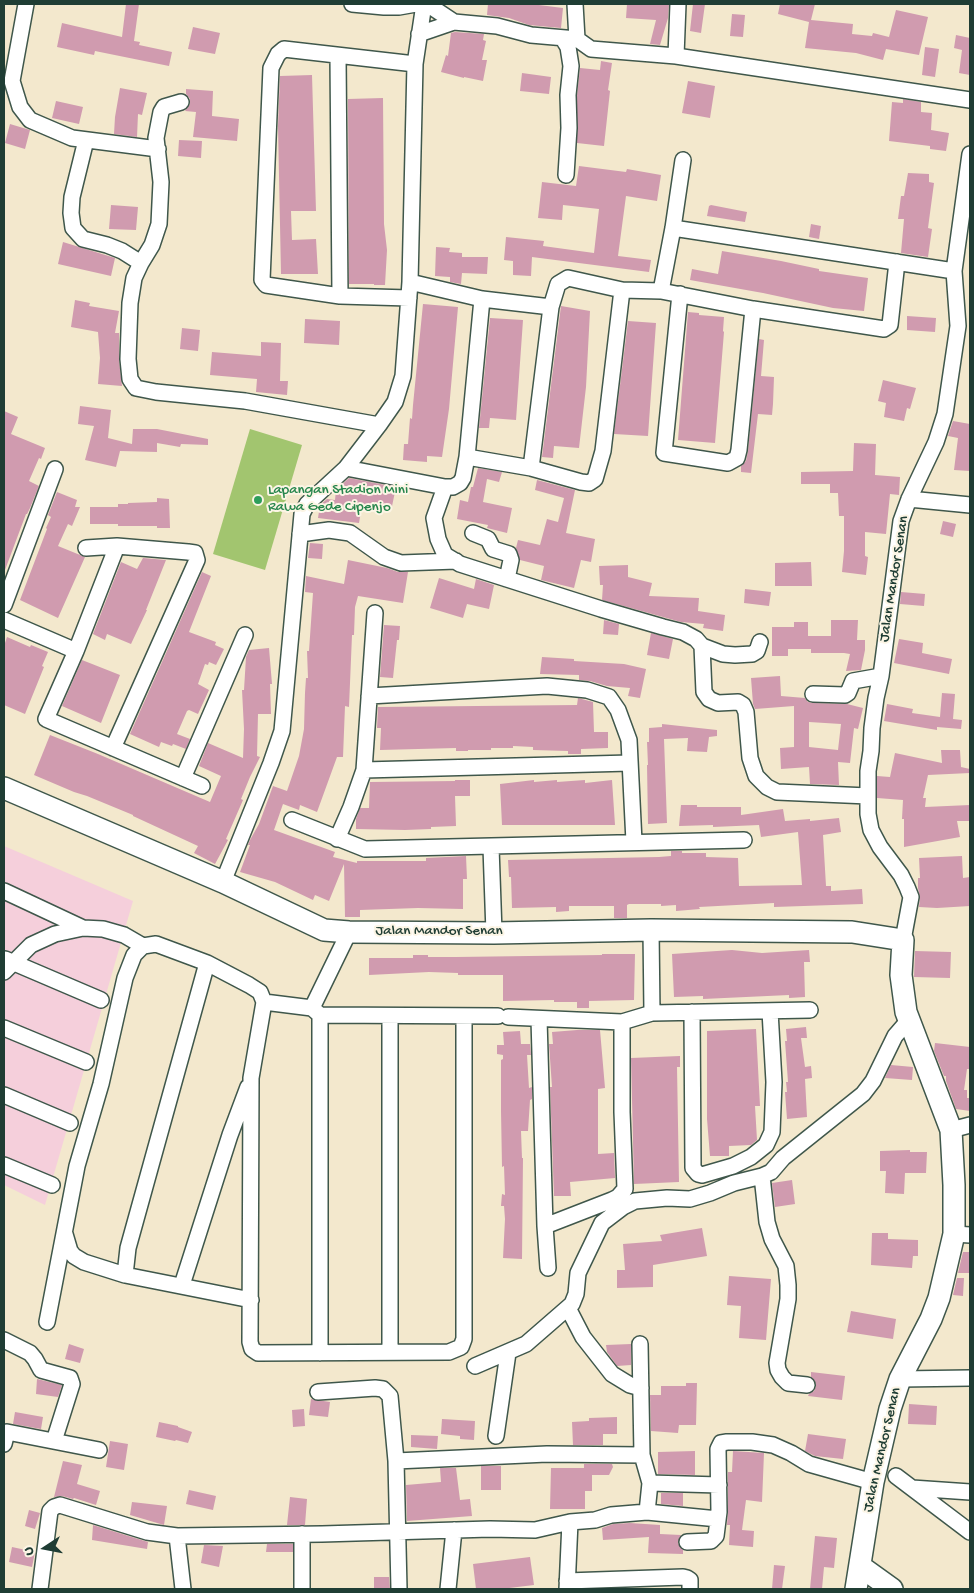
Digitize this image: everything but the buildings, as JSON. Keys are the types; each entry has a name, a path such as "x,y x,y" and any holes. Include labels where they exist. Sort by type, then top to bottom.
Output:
{"street":[{"path":"26,4 12,81 20,107 30,120 72,138 158,149"},
{"path":"352,4 391,8 416,4"},
{"path":"223,882 282,731 302,514 307,504 346,468 379,425 395,402 403,376 410,282 415,64 426,4 454,22"},
{"path":"566,175 569,128 568,95 571,66 568,47 575,4"},
{"path":"676,56 678,4"},
{"path":"419,34 454,22 498,26 531,35 570,39 591,48 676,56 970,101"},
{"path":"409,298 340,296 266,285 262,280 271,68 278,54 284,49 415,64"},
{"path":"338,56 340,296"},
{"path":"181,102 164,106 156,138 161,182 159,224 152,245 134,278 130,303 128,359 130,379 136,388 156,392 246,401 379,425"},
{"path":"86,140 72,197 73,228 83,239 122,251 141,263"},
{"name":"Jalan Mandor Senan","path":"856,1589 873,1482 890,1409 900,1379 932,1319 962,1234 954,1185 961,1128 908,1020 901,975 903,940 910,897 908,887 880,847 871,830 868,814 868,771 872,728 881,676 901,521 909,499 936,442 946,414 964,326 954,271 970,154"},
{"path":"661,291 683,160"},
{"path":"673,228 954,271"},
{"path":"531,468 551,307 558,284 568,278 622,290 661,291 753,309 884,329 890,325 897,262"},
{"path":"410,282 482,299 551,307"},
{"path":"467,457 531,468 582,482 589,482 595,479 603,451 622,290"},
{"path":"680,294 664,453 728,463 737,458 753,309"},
{"path":"346,468 445,487 453,487 460,482 463,478 467,457 482,299"},
{"path":"4,606 55,469"},
{"path":"445,487 434,518 438,539 445,555 456,561 472,568 663,628 683,632 696,639 702,646 722,654 752,654 757,651 760,642"},
{"path":"909,499 970,506"},
{"path":"300,534 329,530 350,534 384,557 401,563 456,561"},
{"path":"474,533 488,539 493,549 509,554 512,560 507,579"},
{"path":"86,548 117,546 188,552 195,553 197,560 113,748"},
{"path":"117,546 76,651 46,719 202,786"},
{"path":"337,839 364,770 375,613"},
{"path":"4,620 76,651"},
{"path":"183,778 245,635"},
{"path":"702,646 704,692 710,699 718,703 738,702 743,705 746,712 750,758 756,776 766,787 777,792 868,796"},
{"path":"813,694 845,695 848,693 853,681 881,676"},
{"path":"369,696 547,686 587,690 609,697 618,710 629,740 634,842"},
{"path":"364,770 630,763"},
{"name":"Jalan Mandor Senan","path":"4,788 223,882 324,930 348,932 494,933 651,930 852,932 903,940"},
{"path":"292,820 365,849 744,840"},
{"path":"491,847 494,933"},
{"path":"4,891 83,928"},
{"path":"7,964 31,945 55,934 83,928 103,929 124,935 143,946"},
{"path":"651,930 652,1013"},
{"path":"320,1353 316,1012 348,932"},
{"path":"47,1322 77,1166 101,1084 125,978 134,955 143,946 156,944 207,964 249,985 260,992 264,1002 251,1078 250,1342 252,1349 258,1353 449,1352 460,1347 464,1339 464,1017"},
{"path":"7,964 101,1000"},
{"path":"125,1275 128,1248 207,964"},
{"path":"264,1002 316,1012 390,1016 503,1017 622,1022 652,1013 810,1010"},
{"path":"692,1012 693,1168 698,1174 702,1175 732,1166 751,1157 766,1145 772,1132 774,1082 770,1011"},
{"path":"390,1016 390,1351"},
{"path":"539,1019 548,1268"},
{"path":"475,1366 526,1344 568,1308 574,1300 578,1273 602,1223 624,1207 635,1201 667,1198 690,1199 771,1172 783,1158 863,1094 873,1081 895,1036 908,1020"},
{"path":"545,1226 612,1200 618,1197 625,1188 622,1112 622,1022"},
{"path":"4,1028 86,1062"},
{"path":"182,1285 230,1136 251,1078"},
{"path":"4,1095 70,1123"},
{"path":"4,1165 52,1185"},
{"path":"762,1176 767,1222 772,1239 786,1266 788,1285 788,1299 777,1364 778,1370 782,1378 788,1383 807,1385"},
{"path":"65,1233 70,1251 84,1262 125,1275 251,1300"},
{"path":"568,1308 583,1337 612,1374 630,1385 641,1388"},
{"path":"4,1340 30,1353 41,1370 70,1378 72,1384 54,1441"},
{"path":"640,1344 642,1454 650,1483 647,1512"},
{"path":"496,1436 508,1353"},
{"path":"900,1379 970,1378"},
{"path":"318,1392 383,1389 390,1396 396,1461 399,1589"},
{"path":"5,1436 54,1441 99,1450"},
{"path":"687,1542 711,1541 716,1536 719,1485 718,1449 721,1443 752,1442 773,1445 792,1453 808,1464 873,1482"},
{"path":"396,1461 547,1454 642,1454"},
{"path":"896,1476 970,1532"},
{"path":"650,1483 719,1485"},
{"path":"912,1488 970,1492"},
{"path":"40,1589 50,1511 54,1507 60,1506 147,1532 177,1536 535,1530 570,1522 647,1512 718,1519"},
{"path":"570,1522 567,1585 683,1577 690,1580 690,1589"},
{"path":"448,1589 454,1530"},
{"path":"302,1534 302,1589"},
{"path":"177,1536 183,1589"},
{"path":"860,1566 892,1589"}],"shaded area":[{"path":"4,846 133,901 45,1205 4,1185"}],"green space":[{"name":"Lapangan Stadion Mini Rawa Gede Cipenjo","path":"250,429 302,445 265,570 213,554"}],"place":[{"name":"Lapangan Stadion Mini Rawa Gede Cipenjo","path":"258,500"}]}
